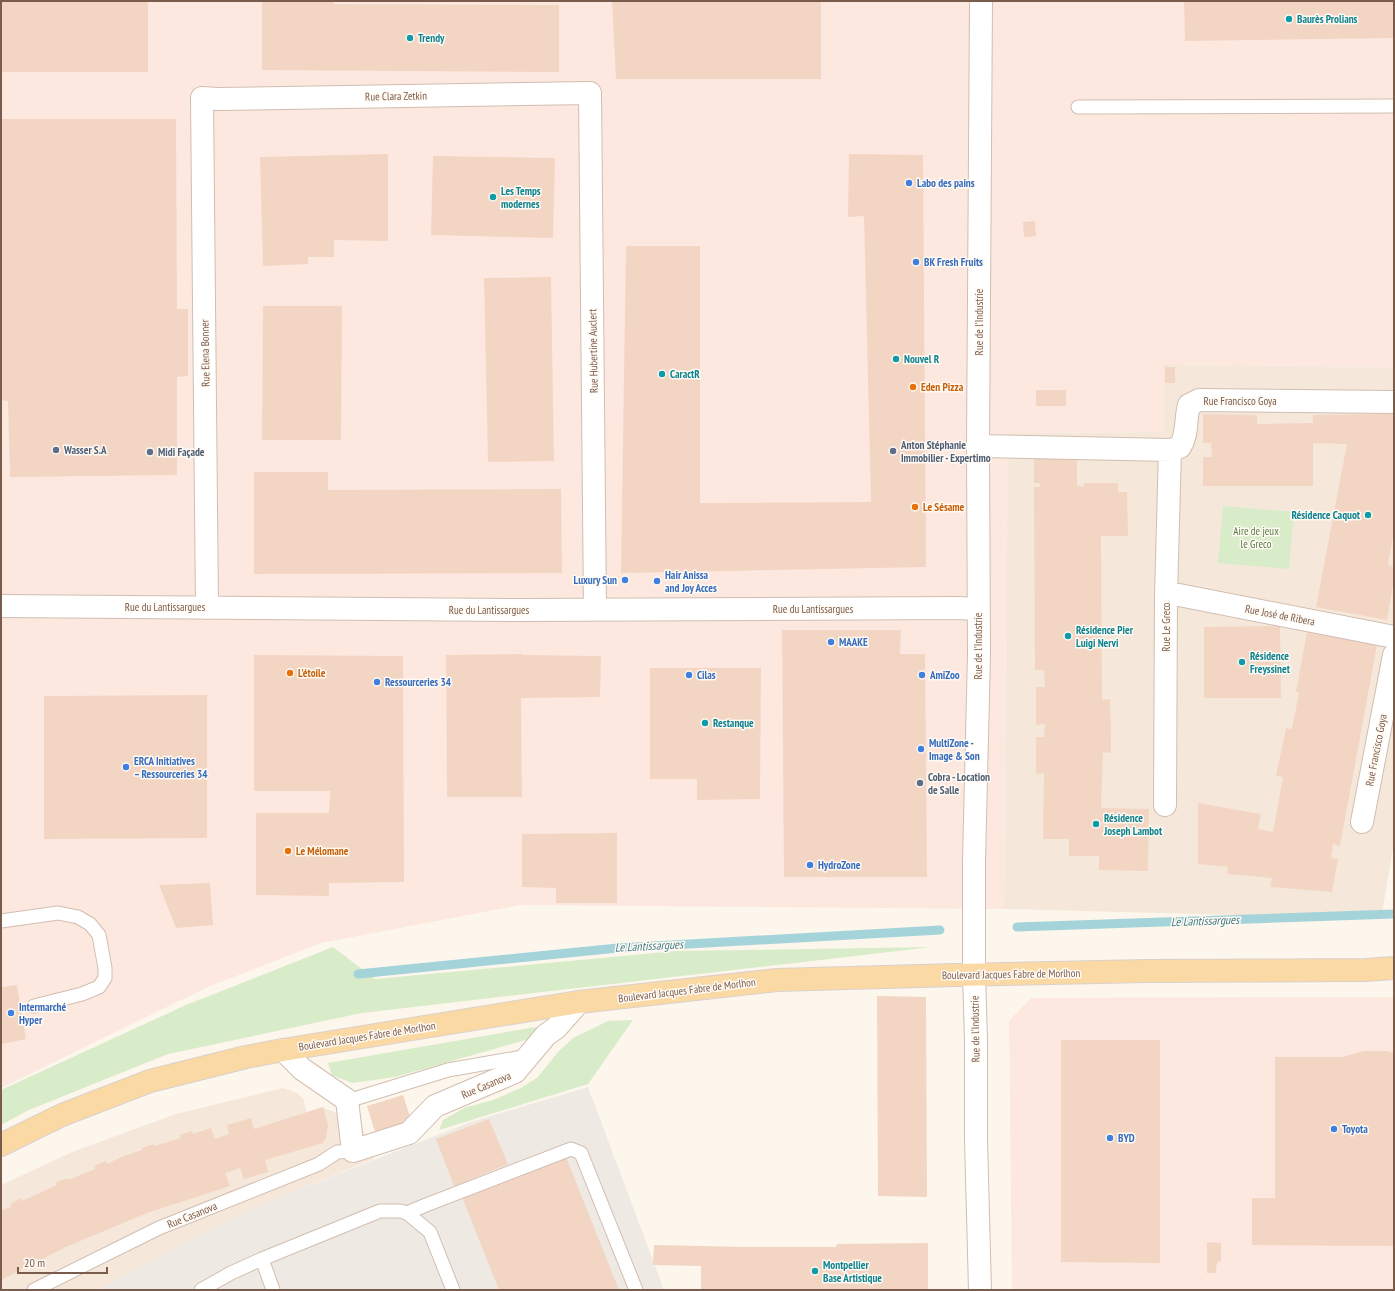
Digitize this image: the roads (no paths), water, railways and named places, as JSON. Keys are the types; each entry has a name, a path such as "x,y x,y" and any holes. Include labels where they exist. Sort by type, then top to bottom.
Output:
{"main road":[{"name":"Boulevard Jacques Fabre de Morlhon","path":"1,1145 62,1115 150,1081 246,1057 579,1002 777,980 1147,971 1365,970 1394,968"}],"street":[{"name":"Rue de l'Industrie","path":"980,1290 976,1139 974,861 979,654 978,446 981,1"},
{"name":"Rue Clara Zetkin","path":"202,98 218,99 590,93"},
{"name":"Rue Hubertine Auclert","path":"590,93 595,609"},
{"name":"Rue Elena Bonner","path":"202,98 207,608"},
{"name":"Rue Francisco Goya","path":"1170,450 1180,447 1185,440 1189,405 1199,400 1394,402"},
{"path":"978,446 1170,450"},
{"name":"Rue Le Greco","path":"1165,805 1166,595 1170,450"},
{"name":"Rue José de Ribera","path":"1166,595 1178,595 1394,637"},
{"name":"Rue du Lantissargues","path":"1,606 207,608 978,609"},
{"name":"Rue Francisco Goya","path":"1362,822 1394,656"},
{"name":"Rue Casanova","path":"353,1151 409,1133 435,1106 515,1072 546,1035 556,1028 579,1002"},
{"path":"283,1050 302,1069 347,1100 353,1151"}],"lane":[{"path":"1078,107 1394,106"},
{"path":"1,920 58,913 78,917 90,924 100,935 105,978 98,987 82,994 34,1006"},
{"path":"347,1100 354,1100 448,1070 529,1056"},
{"path":"407,1213 571,1149 581,1153 636,1290"},
{"name":"Rue Casanova","path":"34,1290 159,1228 320,1164 337,1152 353,1151"},
{"path":"201,1290 231,1273 262,1259 380,1211 400,1211 407,1213 430,1232 453,1290"},
{"path":"262,1259 273,1290"}],"waterway":[{"name":"Le Lantissargues","path":"1017,927 1394,914"},
{"name":"Le Lantissargues","path":"358,974 618,948 940,930"}],"place":[{"name":"Baurès Prolians","path":"1289,19"},
{"name":"Trendy","path":"410,38"},
{"name":"Labo des pains","path":"909,183"},
{"name":"Les Temps modernes","path":"493,197"},
{"name":"BK Fresh Fruits","path":"916,262"},
{"name":"Nouvel R","path":"896,359"},
{"name":"CaractR","path":"662,374"},
{"name":"Eden Pizza","path":"913,387"},
{"name":"Wasser S.A","path":"56,450"},
{"name":"Anton Stéphanie Immobilier - Expertimo","path":"893,451"},
{"name":"Midi Façade","path":"150,452"},
{"name":"Le Sésame","path":"915,507"},
{"name":"Résidence Caquot","path":"1368,515"},
{"name":"Luxury Sun","path":"625,580"},
{"name":"Hair Anissa and Joy Acces","path":"657,581"},
{"name":"Résidence Pier Luigi Nervi","path":"1068,636"},
{"name":"MAAKE","path":"831,642"},
{"name":"Résidence Freyssinet","path":"1242,662"},
{"name":"L'étoile","path":"290,673"},
{"name":"Cilas","path":"689,675"},
{"name":"AmiZoo","path":"922,675"},
{"name":"Ressourceries 34","path":"377,682"},
{"name":"Restanque","path":"705,723"},
{"name":"MultiZone - Image & Son","path":"921,749"},
{"name":"ERCA Initiatives – Ressourceries 34","path":"126,767"},
{"name":"Cobra - Location de Salle","path":"920,783"},
{"name":"Résidence Joseph Lambot","path":"1096,824"},
{"name":"Le Mélomane","path":"288,851"},
{"name":"HydroZone","path":"810,865"},
{"name":"Intermarché Hyper","path":"11,1013"},
{"name":"Toyota","path":"1334,1129"},
{"name":"BYD","path":"1110,1138"},
{"name":"Montpellier Base Artistique","path":"815,1271"}],"park label":[{"name":"Aire de jeux le Greco","path":"1256,537"}]}
